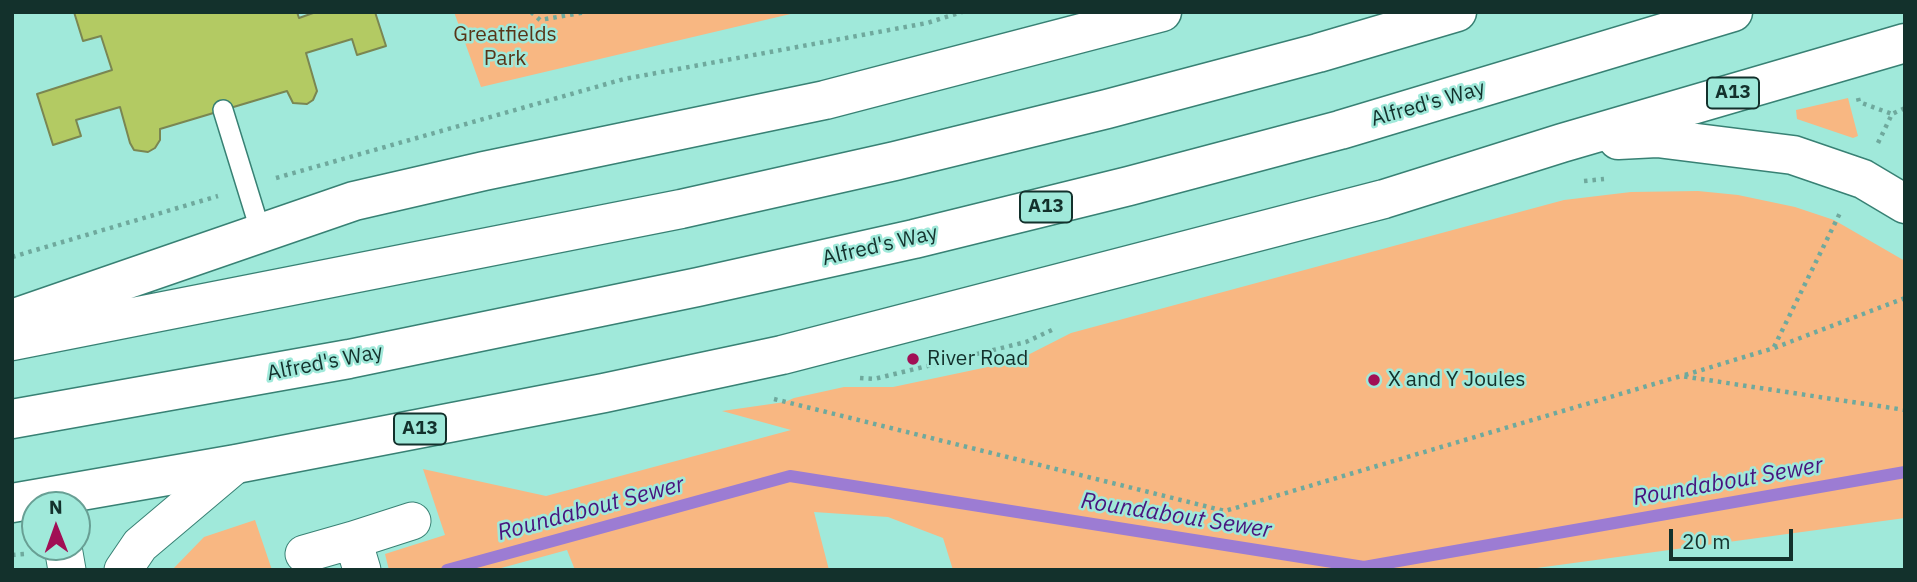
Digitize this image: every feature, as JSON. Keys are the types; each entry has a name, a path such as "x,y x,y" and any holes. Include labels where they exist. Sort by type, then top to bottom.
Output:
{"highway":[{"path":"12,319 354,201 825,100 1162,12"},
{"path":"12,341 668,212 895,161 1107,109 1318,53 1457,12"},
{"name":"Alfred's Way","path":"12,419 349,359 914,239 1340,130 1733,12"},
{"name":"A13","path":"91,491 604,393 782,355 1384,199 1562,143 1905,43"},
{"name":"A13","path":"1562,143 1657,138 1793,155 1863,179 1905,204"}],"street":[{"path":"123,570 141,545 236,464"},
{"path":"303,554 358,555 412,521"}],"lane":[{"path":"223,110 261,233"}],"path":[{"path":"531,12 540,20 586,12"},
{"path":"316,166 624,79 927,23 962,12"},
{"path":"1856,90 1858,102 1892,114"},
{"path":"1877,145 1892,114 1905,108"},
{"path":"1579,182 1615,177"},
{"path":"12,257 182,207"},
{"path":"1774,348 1842,209"},
{"path":"762,396 1225,511 1774,348 1905,298"},
{"path":"874,379 1026,342 1057,327"},
{"path":"1681,376 1905,410"}],"green space":[{"name":"Greatfields Park","path":"454,12 799,12 481,87"},
{"path":"1848,98 1858,136 1853,138 1797,119 1796,110"},
{"path":"1698,191 1738,195 1795,207 1834,220 1905,261 1905,518 1522,570 953,570 943,538 888,517 814,512 829,570 575,570 567,550 494,570 389,570 385,554 445,535 423,469 546,496 791,430 722,411 785,402 844,387 893,387 1016,361 1071,333 1564,200 1631,192"},
{"path":"255,520 272,570 172,570 204,537"}],"building":[{"path":"74,12 297,12 299,18 316,12 375,12 386,46 357,55 352,39 306,53 317,91 313,100 307,104 293,103 287,91 160,129 160,140 155,148 148,152 134,150 120,107 76,120 81,136 53,145 37,94 112,70 101,36 83,41"}],"waterway":[{"name":"Roundabout Sewer","path":"447,570 790,476 1364,567 1905,472"}],"place":[{"name":"River Road","path":"913,359"},
{"name":"X and Y Joules","path":"1374,380"}]}
